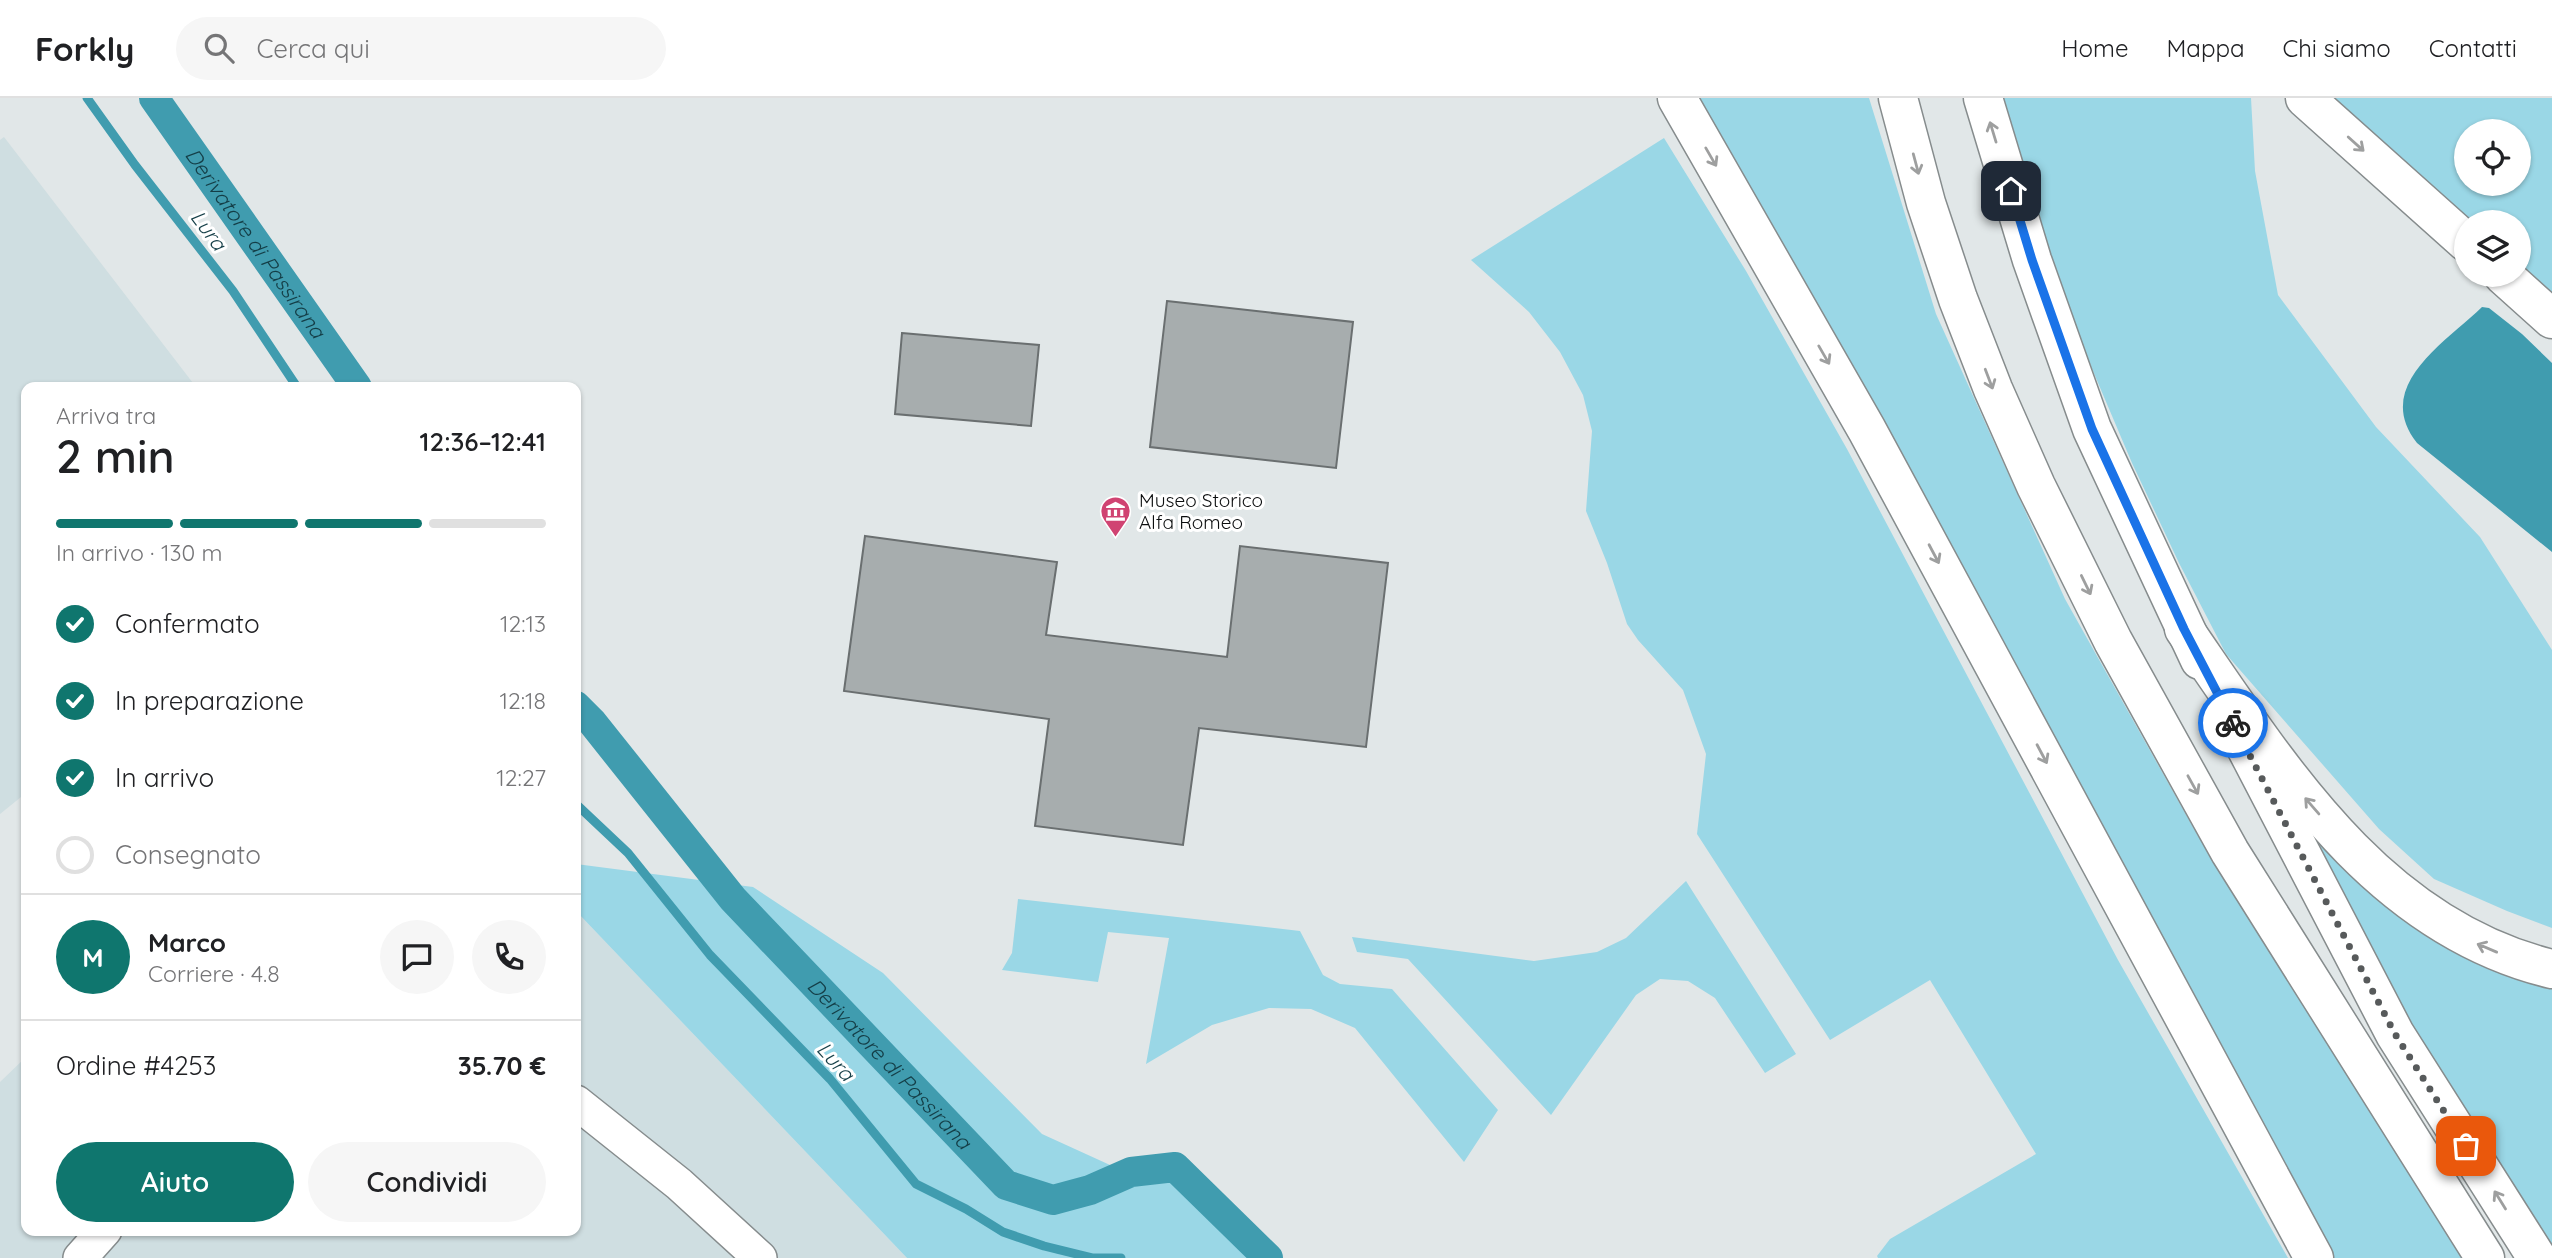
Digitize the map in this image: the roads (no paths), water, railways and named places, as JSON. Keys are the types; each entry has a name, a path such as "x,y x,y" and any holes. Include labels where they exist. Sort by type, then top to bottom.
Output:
{"main road":[{"path":"1677,98 1867,430 2314,1258"},
{"path":"1898,98 1926,203 1958,299 1993,389 2036,486 2113,641 2230,852 2485,1258"},
{"path":"1983,98 2032,260 2092,429 2184,629 2395,1034 2536,1258"},
{"path":"2305,98 2454,231"},
{"path":"2516,287 2552,319"},
{"path":"2184,629 2278,765 2315,810 2389,884 2436,921 2480,945 2552,970"}],"street":[{"path":"581,1106 679,1185 760,1258"},
{"path":"80,1258 100,1236"}],"waterway":[{"name":"Lura","path":"87,98 135,165 233,291 294,382"},
{"name":"Derivatore di Passirana","path":"154,98 353,382"},
{"name":"Derivatore di Passirana","path":"581,711 733,899 1006,1185 1053,1200 1090,1190 1131,1172 1175,1167 1268,1258"},
{"name":"Lura","path":"581,809 628,853 710,955 830,1079 916,1184 966,1209 1003,1232 1093,1258 1121,1258"}],"place":[{"name":"Museo Storico Alfa Romeo","path":"1116,538"}]}
